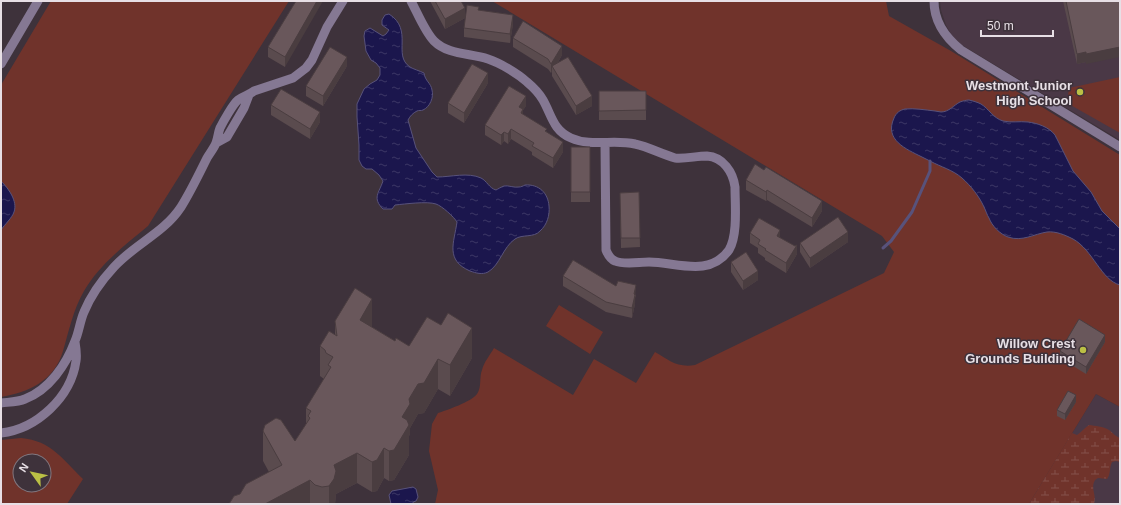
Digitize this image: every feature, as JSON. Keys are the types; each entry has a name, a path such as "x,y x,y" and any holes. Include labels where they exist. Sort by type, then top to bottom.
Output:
{"street":[{"path":"1,64 38,1"},
{"path":"1,403 23,400 31,396 43,388 58,373 75,341 84,312 101,282 114,266 126,255 162,229 172,219 194,186 208,156 216,143 227,137 244,108 249,95 254,91 293,78 306,68 312,60 343,1"},
{"path":"411,1 433,40 444,48 457,53 489,59 529,83 539,94 555,125 561,132 574,139 605,143 635,144 675,158 682,159 706,156 713,157 724,164 732,174 734,180 735,230 732,244 723,257 716,262 703,267 650,262 620,263 611,259 606,250 605,143"},
{"path":"934,1 937,20 943,33 961,50 1120,147"},
{"path":"1,433 15,431 24,427 52,407 61,397 73,374 76,360 75,341"}],"shaded area":[{"name":"Westmont Junior High School","path":"940,1 1120,1 1120,140 962,45 952,36 946,25 941,10"},
{"path":"1096,394 1120,407 1120,504 1029,504"}],"green space":[{"path":"51,1 289,1 148,226 121,248 90,281 80,298 63,351 53,370 47,377 31,388 1,397 1,85"},
{"path":"492,1 886,1 889,16 951,51 1120,155 1120,407 1096,394 1029,504 435,504 438,490 429,451 432,424 438,413 464,403 477,394 479,391 483,367 494,348 573,395 594,359 636,383 655,352 678,364 689,366 695,365 884,273 894,252 882,236"},
{"path":"1120,77 1120,133 1067,103 1069,88"},
{"path":"559,305 603,332 590,354 546,326"},
{"path":"1089,425 1107,429 1120,438 1120,462 1112,462 1107,479 1098,478 1095,480 1093,486 1095,498 1094,504 1029,504 1072,433 1077,435"},
{"path":"21,438 41,443 56,452 83,479 67,504 1,504 1,440"}],"water":[{"path":"389,14 396,20 400,27 405,62 410,67 424,73 431,88 431,102 425,109 414,113 408,120 416,148 432,172 437,177 465,175 476,176 483,179 496,190 503,186 535,186 542,190 547,197 549,206 548,220 542,229 535,234 515,239 511,242 496,265 486,273 470,271 462,267 457,262 454,256 453,244 457,222 439,205 432,203 416,203 395,205 392,209 383,209 378,202 377,195 383,181 372,169 366,169 362,166 359,160 357,104 364,89 377,80 380,75 380,68 371,60 366,51 364,36 365,31 370,28 383,36 386,34 389,30 382,25 382,20 385,15"},
{"path":"969,100 981,104 1000,120 1006,122 1035,123 1043,126 1055,135 1073,171 1091,192 1102,211 1120,229 1120,285 1107,277 1080,244 1067,236 1047,232 1018,239 1002,234 992,224 982,203 972,188 962,178 951,171 909,151 894,138 892,126 895,116 901,110 912,109 944,112 960,102"},
{"path":"1,181 12,195 15,208 12,216 1,230"},
{"path":"413,487 416,489 418,497 413,504 391,504 389,495 392,491"}],"building":[{"path":"296,1 317,1 285,57 268,47"},
{"path":"435,1 461,1 465,8 445,19"},
{"path":"1066,1 1120,1 1120,47 1086,54 1086,52 1077,54"},
{"path":"467,5 479,7 478,10 513,15 510,34 464,28"},
{"path":"523,21 562,46 551,64 548,59 513,38"},
{"path":"330,47 347,57 323,96 306,86"},
{"path":"568,57 592,96 576,106 552,66"},
{"path":"472,64 488,73 464,113 448,103"},
{"path":"509,86 526,96 519,107 523,109 521,113 547,129 545,131 563,142 553,158 532,146 534,143 511,129 508,134 504,132 501,135 485,125"},
{"path":"281,89 320,112 310,129 271,105"},
{"path":"599,91 646,91 646,110 599,111"},
{"path":"571,147 590,147 590,192 571,192"},
{"path":"755,164 764,170 766,167 822,201 812,218 767,190 766,192 746,180"},
{"path":"639,192 640,238 621,238 620,193"},
{"path":"838,217 848,232 810,258 800,243"},
{"path":"759,218 780,230 777,236 795,246 797,245 786,263 765,250 766,249 758,244 760,240 750,233"},
{"path":"746,252 758,271 743,281 731,262"},
{"path":"573,260 616,286 618,281 636,285 632,308 606,302 563,276"},
{"path":"355,288 372,299 360,320 395,341 396,338 409,346 427,317 441,325 448,313 472,328 450,365 438,359 424,383 418,384 409,399 410,404 402,417 407,420 409,425 394,450 389,451 384,448 377,460 372,462 357,453 334,465 336,471 334,479 329,486 322,487 315,485 310,480 265,504 229,504 234,496 240,494 246,484 282,465 263,431 265,425 276,418 281,420 295,441 310,418 308,416 311,411 306,408 331,367 328,365 333,357 326,353 320,346 329,331 337,336 335,321"},
{"name":"Willow Crest Grounds Building","path":"1079,319 1105,335 1086,367 1060,351"},
{"path":"1068,391 1076,395 1065,414 1057,410"}],"waterway":[{"path":"883,248 891,241 912,212 930,171 930,161"}],"place":[{"name":"Westmont Junior High School","path":"1080,92"},
{"name":"Willow Crest Grounds Building","path":"1083,350"}]}
